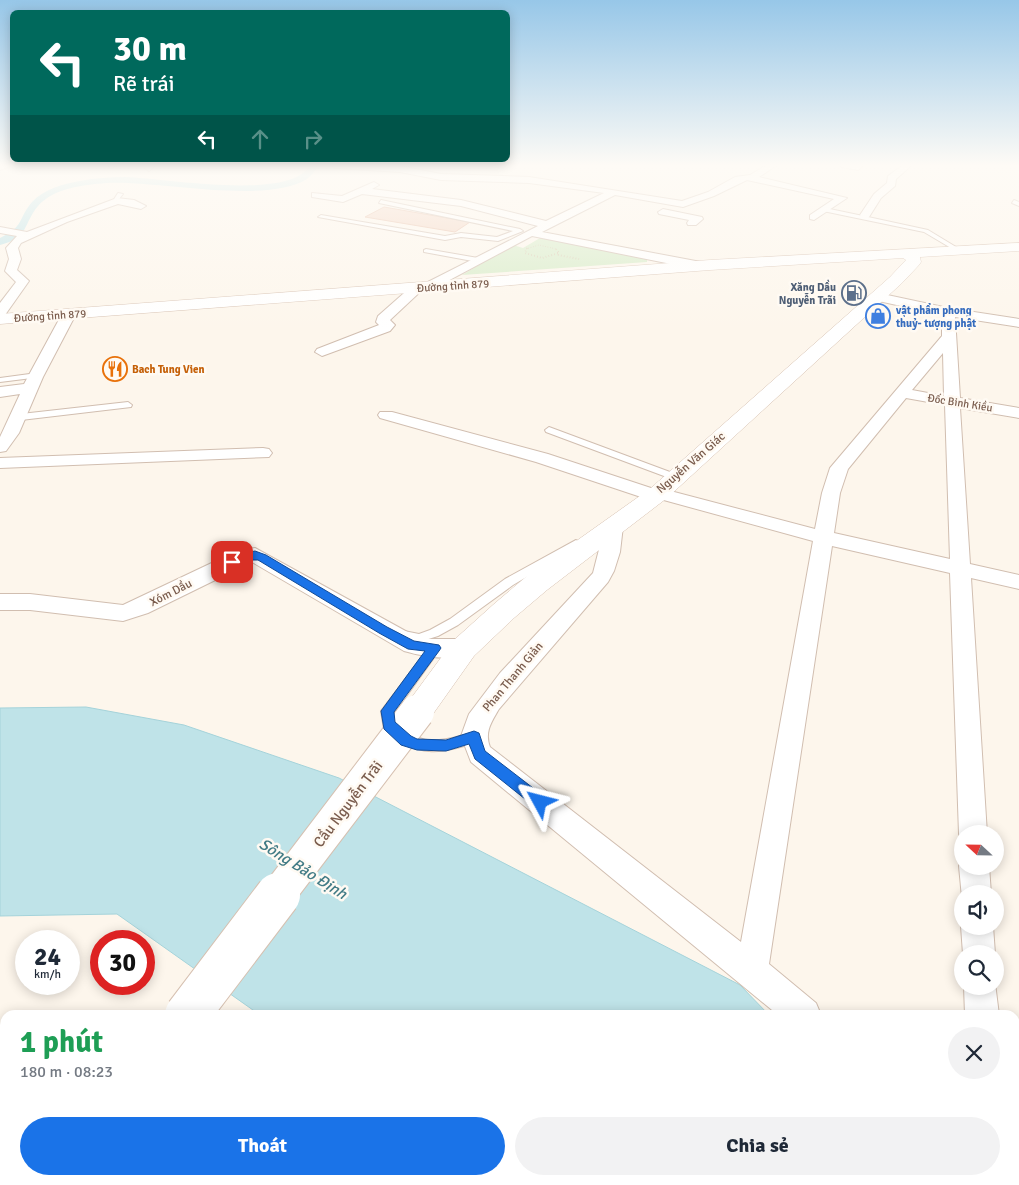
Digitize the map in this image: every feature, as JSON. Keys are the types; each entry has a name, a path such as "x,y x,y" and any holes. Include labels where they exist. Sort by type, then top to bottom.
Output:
{"main road":[{"name":"Đường tỉnh 879","path":"0,319 701,266 1019,247"},
{"name":"Nguyễn Văn Giác","path":"417,712 464,648 537,583 656,494 878,297 914,262 913,258 907,254"},
{"name":"Cầu Nguyễn Trãi","path":"191,1010 417,712"}],"street":[{"path":"0,312 23,281 11,271 15,260 12,248 17,241 27,235 61,220"},
{"path":"533,220 548,224"},
{"path":"322,352 385,328 388,325 383,322 383,319 420,288 478,260 525,232 556,220"},
{"path":"692,223 696,220"},
{"path":"0,230 27,235"},
{"path":"525,232 701,266"},
{"path":"878,297 948,312 1019,323"},
{"path":"948,312 973,825"},
{"path":"0,447 7,440 21,418 34,382 69,314"},
{"path":"752,971 822,536 831,493 839,468 949,337"},
{"path":"0,392 34,382"},
{"name":"Đốc Binh Kiều","path":"902,394 1019,413"},
{"path":"386,415 542,458 656,494 822,536 1019,582"},
{"path":"0,462 263,453"},
{"name":"Phan Thanh Giản","path":"474,737 477,722 486,708 606,569 613,526"},
{"name":"Xóm Dầu","path":"0,602 30,602 123,613 140,608 244,556 255,555 412,645 435,648 464,648"},
{"path":"474,737 480,754 798,1010"},
{"path":"981,995 982,1010"}],"lane":[{"path":"315,220 382,232 402,231"},
{"path":"339,220 445,238 461,235 490,239 504,238 525,232"},
{"path":"469,220 525,232"},
{"path":"880,220 930,232 958,250"},
{"path":"890,223 894,220"},
{"path":"426,251 478,260"},
{"path":"0,380 34,382"},
{"path":"21,418 128,405"},
{"path":"549,430 675,477"},
{"path":"383,630 419,638 434,633 454,622 509,582 582,540 613,526"},
{"path":"435,648 388,711 388,725 406,740 417,744 446,745 474,737"}],"path":[{"path":"540,245 555,247 560,251 554,256 542,258 527,255 525,250 530,246 540,245"}],"green space":[{"path":"540,238 647,259 647,262 462,275 513,245 523,248"}],"water":[{"name":"Sông Bảo Định","path":"86,707 184,725 339,778 740,985 764,1010 253,1010 155,941 155,930 140,930 117,914 0,916 0,708"}],"building":[{"path":"385,220 460,220 470,222 455,232"}],"waterway":[{"path":"0,242 20,231 26,220"}],"place":[{"name":"Xăng Dầu Nguyễn Trãi","path":"854,293"},
{"name":"vật phẩm phong thuỷ- tượng phật","path":"878,316"},
{"name":"Bach Tung Vien","path":"115,369"}],"route":[{"path":"232,562 244,556 255,555 313,590 412,645 422,648 435,648 388,711 388,725 406,740 417,744 446,745 474,737 480,754 540,802"}]}
